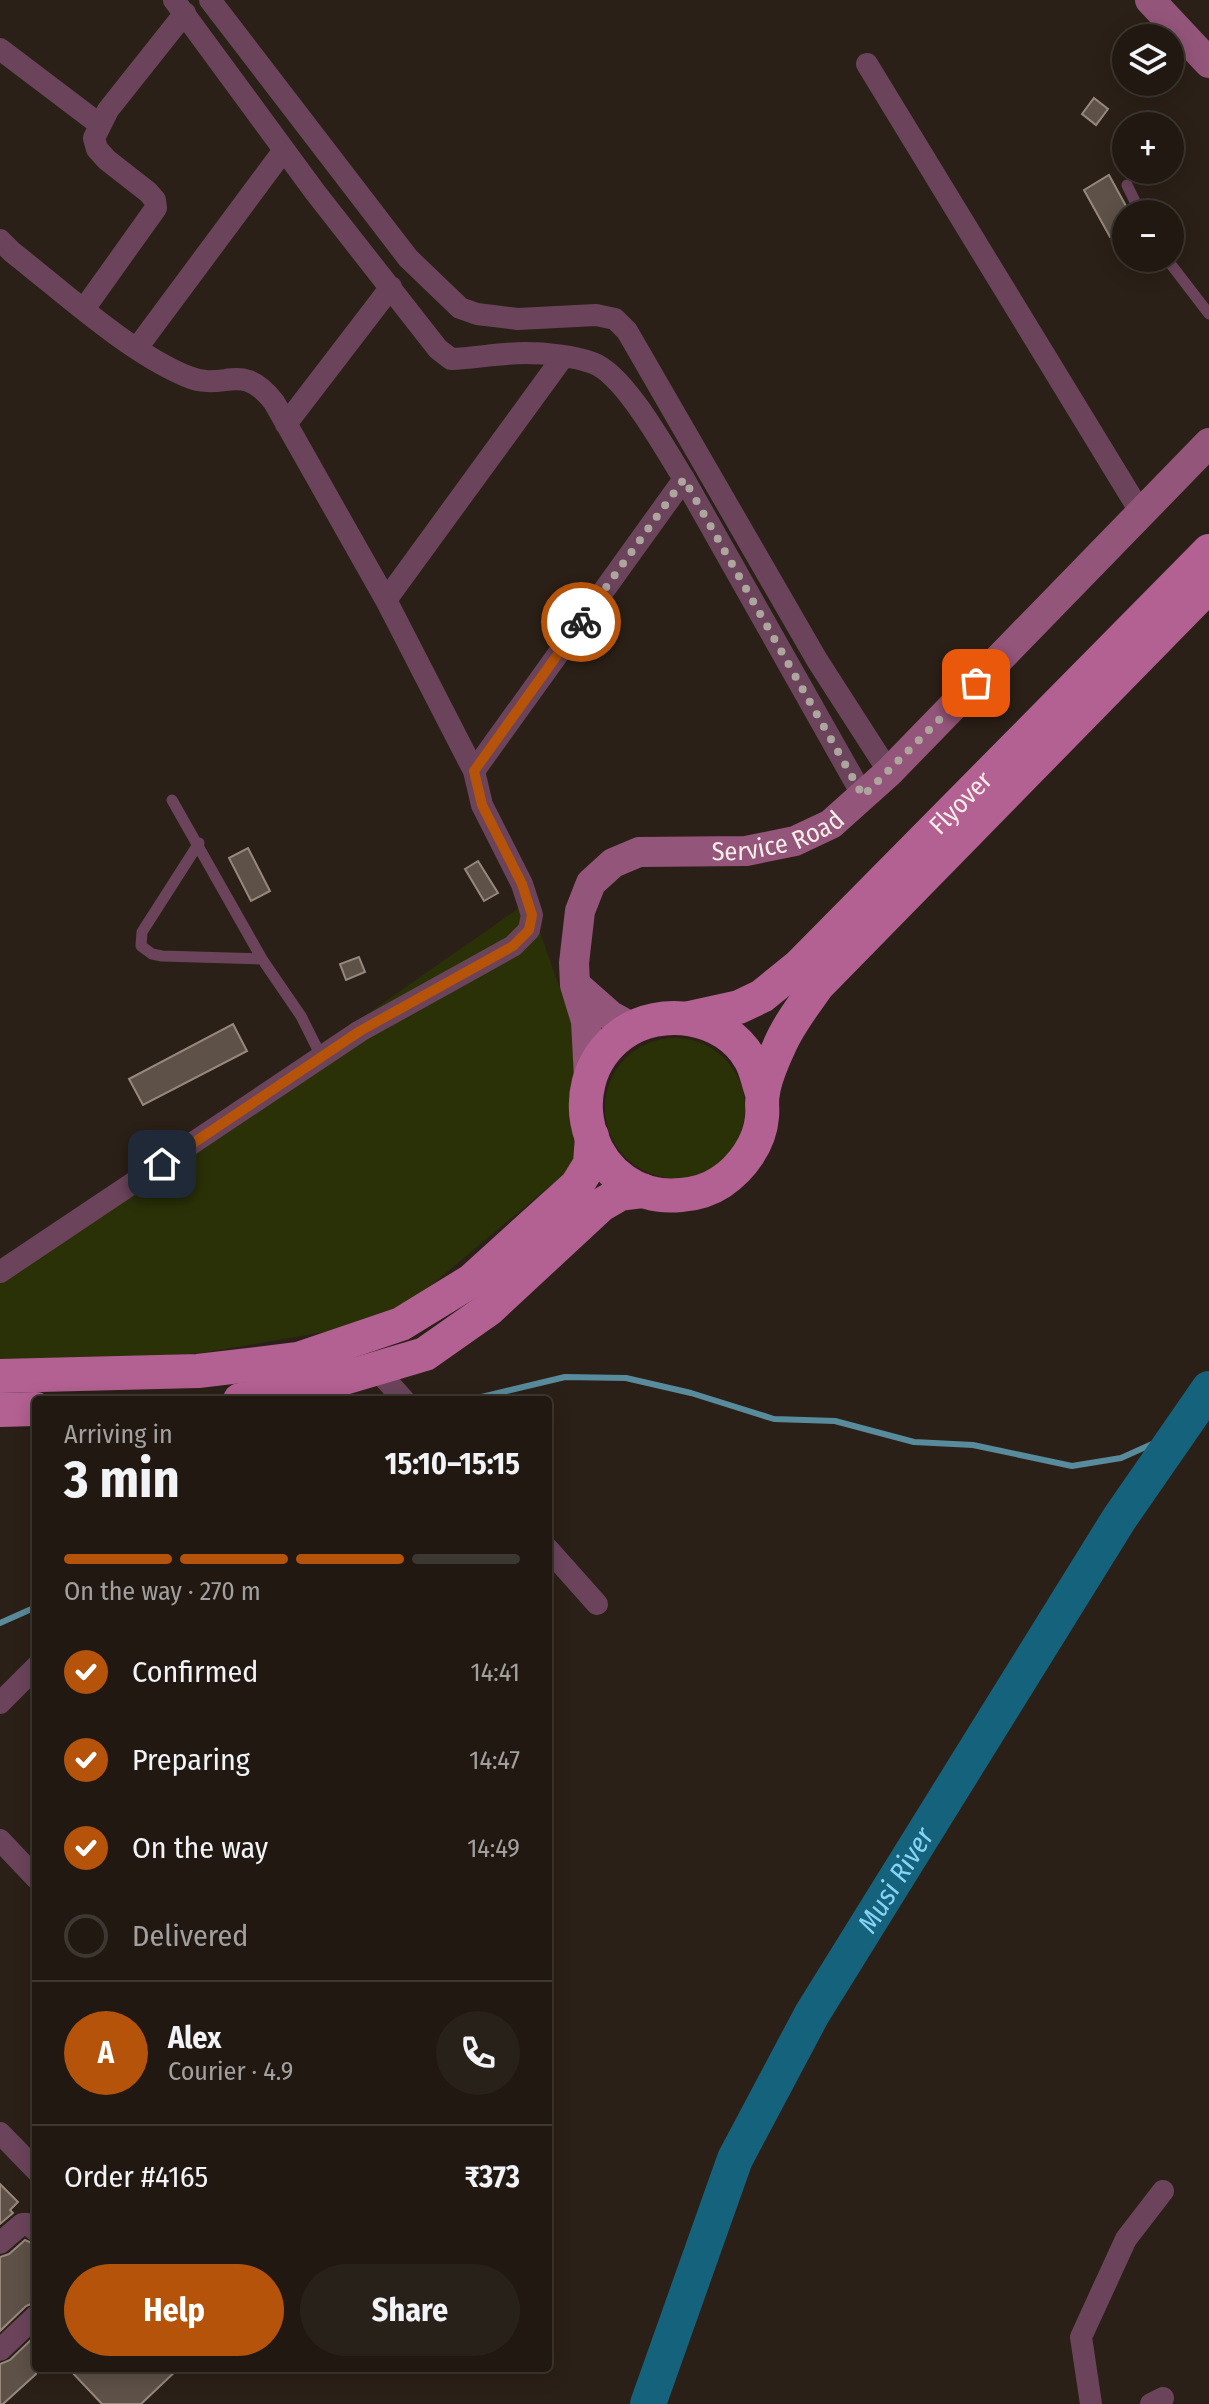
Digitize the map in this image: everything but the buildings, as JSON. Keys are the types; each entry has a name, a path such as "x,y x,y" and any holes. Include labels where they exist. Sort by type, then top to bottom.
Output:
{"main road":[{"path":"1150,0 1209,63"},
{"name":"Service Road","path":"589,1078 586,1021 575,985 574,941 580,911 591,883 613,863 639,852 746,851 795,841 831,824 889,772 1209,443"},
{"name":"Flyover","path":"762,1093 808,976 1209,551"},
{"name":"Flyover","path":"688,1018 739,1007 808,976 1209,586"},
{"path":"575,985 611,1016 631,1027"},
{"path":"688,1018 724,1030 750,1058 762,1093 762,1120 755,1145 740,1166 720,1183 695,1193 670,1196 644,1191 621,1179 602,1161 584,1110 589,1078 597,1060 612,1041 631,1027 650,1020 688,1018"},
{"path":"0,1376 198,1371 298,1359 401,1324 471,1281 577,1185 590,1164 592,1136"},
{"path":"264,1396 307,1389 425,1354 489,1309 601,1205 620,1194 644,1191"},
{"path":"0,1410 32,1409"}],"street":[{"path":"210,0 408,258 460,308 477,314 518,319 596,315 615,319 627,331 826,676 889,772"},
{"path":"84,309 156,208 155,200 148,192 97,149 94,138 99,124 179,6 284,150 438,349 451,359 516,353 563,357 594,363 616,379 653,429 684,479 863,796"},
{"path":"0,49 99,124"},
{"path":"867,64 1141,513"},
{"path":"137,348 284,150"},
{"path":"0,240 137,348 187,376 205,381 247,379 261,385 386,600 474,771 482,805 522,884 532,915 532,924 513,946 360,1031 0,1272"},
{"path":"286,424 391,287"},
{"path":"386,600 563,357"},
{"path":"474,771 684,479"},
{"path":"377,1370 400,1396"},
{"path":"552,1553 597,1604"},
{"path":"0,1703 32,1671"},
{"path":"0,1840 32,1874"},
{"path":"0,2133 32,2166"},
{"path":"1091,2404 1081,2337 1126,2239 1163,2191"},
{"path":"0,2243 22,2224 32,2228"},
{"path":"0,2350 32,2320"}],"lane":[{"path":"1127,185 1134,200"},
{"path":"1177,272 1209,314"},
{"path":"172,800 262,959 301,1016 321,1056"},
{"path":"199,843 142,932 141,946 152,954 162,956 262,959"}],"green space":[{"path":"529,901 581,1048 580,1161 406,1306 336,1330 201,1353 68,1362 0,1361 0,1274"},
{"path":"675,1038 702,1043 725,1058 740,1081 745,1108 740,1135 725,1158 702,1173 675,1178 648,1173 625,1158 610,1135 605,1108 610,1081 625,1058 648,1043"}],"waterway":[{"path":"486,1396 565,1377 626,1378 691,1393 774,1419 835,1421 914,1442 973,1445 1072,1466 1121,1458 1179,1432"},
{"name":"Musi River","path":"648,2404 735,2159 812,2014 1119,1519 1209,1389"},
{"path":"0,1623 32,1609"}],"way so far":[{"path":"581,622 684,479 863,796 976,683"}],"route":[{"path":"162,1164 360,1031 513,946 529,930 532,915 527,896 482,805 474,771 581,622"}]}
